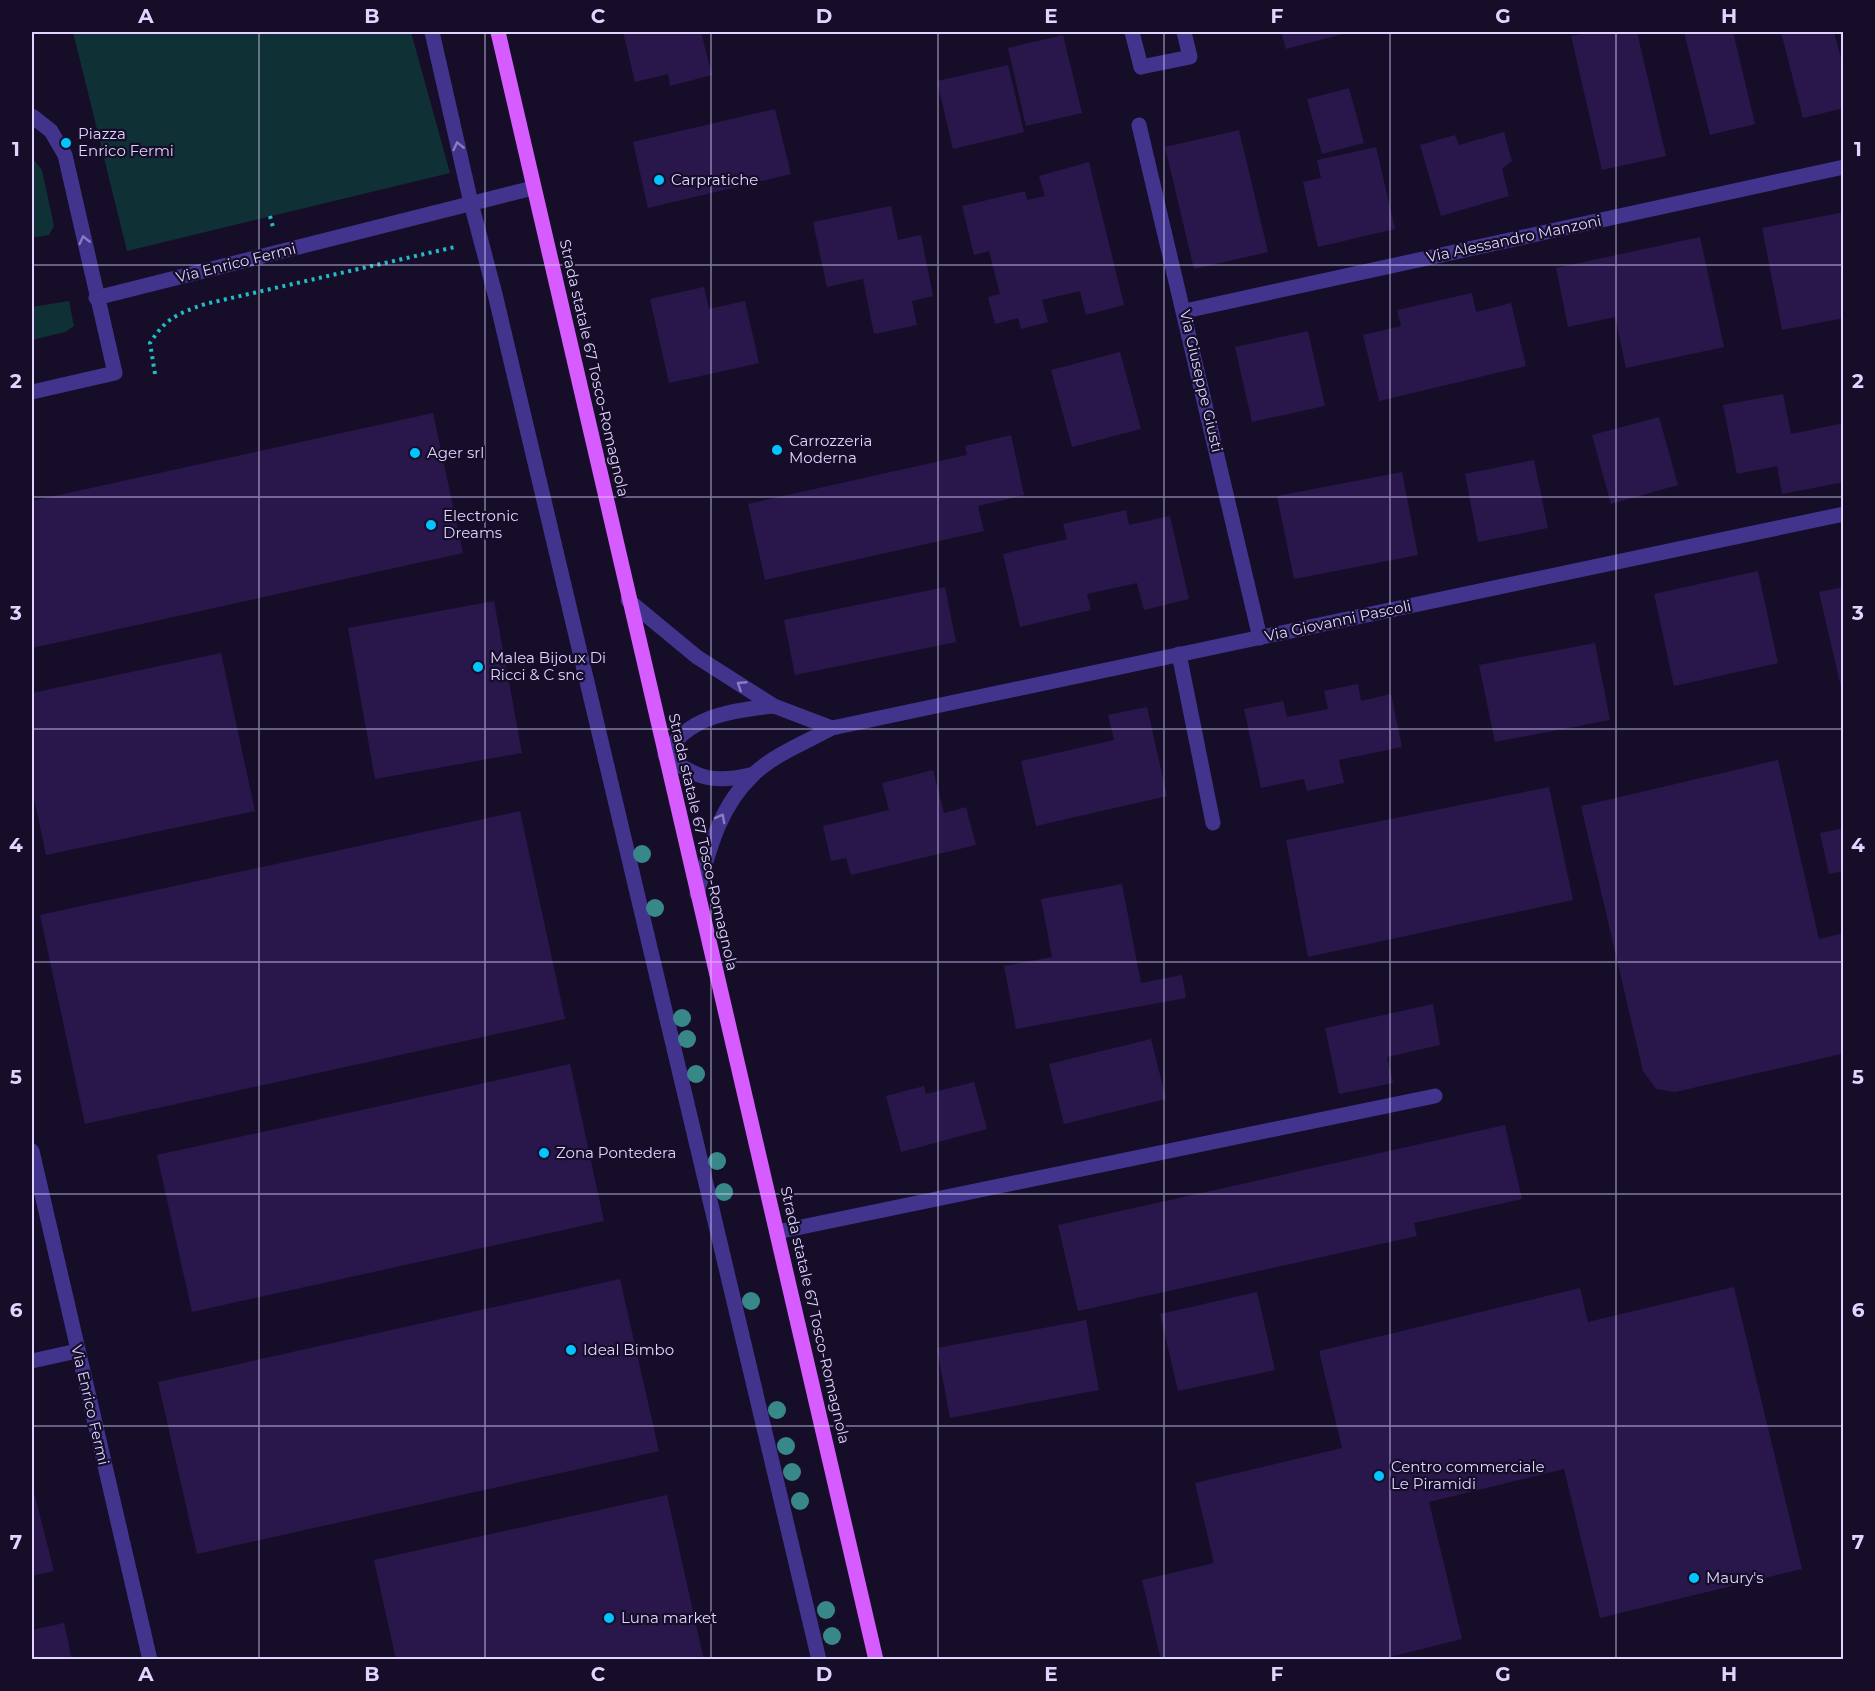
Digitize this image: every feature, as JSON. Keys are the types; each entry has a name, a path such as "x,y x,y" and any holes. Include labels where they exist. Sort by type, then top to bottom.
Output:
{"main road":[{"name":"Strada statale 67 Tosco-Romagnola","path":"498,32 664,755 876,1659"}],"street":[{"path":"432,32 819,1659"},
{"path":"1132,32 1141,67 1190,57 1184,32"},
{"path":"32,116 51,131 65,155 96,298 115,372 32,392"},
{"name":"Via Giuseppe Giusti","path":"1139,125 1185,311 1260,638"},
{"name":"Via Alessandro Manzoni","path":"1185,311 1844,167"},
{"name":"Via Enrico Fermi","path":"96,298 533,188"},
{"name":"Via Giovanni Pascoli","path":"664,755 697,776 729,780 754,774 832,728 1844,514"},
{"path":"628,600 697,657 774,706 832,728"},
{"path":"1179,654 1213,823"},
{"path":"664,755 680,736 704,719 738,710 774,706"},
{"name":"Via Giovanni Pascoli","path":"697,894 715,831 734,797 754,774"},
{"path":"777,1232 1436,1096"},
{"name":"Via Enrico Fermi","path":"32,1151 150,1659"},
{"path":"32,1360 77,1351"}],"path":[{"path":"155,374 150,343 162,324 176,315 205,304 482,240"}],"green space":[{"path":"73,32 411,32 450,173 127,251"},
{"path":"32,158 42,170 54,226 49,235 32,238"},
{"path":"69,301 74,326 65,332 32,340 32,307"}],"building":[{"path":"623,32 701,32 712,75 670,86 668,74 635,82"},
{"path":"1281,32 1350,32 1286,49"},
{"path":"1591,32 1637,32 1666,156 1602,170 1571,36"},
{"path":"1684,32 1733,32 1755,124 1710,135"},
{"path":"1781,32 1834,32 1844,70 1844,108 1803,118"},
{"path":"1063,35 1082,113 1026,126 1008,48"},
{"path":"1008,65 1024,132 953,149 937,81"},
{"path":"1349,88 1364,143 1322,154 1307,99"},
{"path":"775,109 791,174 648,208 633,142"},
{"path":"1239,130 1268,252 1194,269 1165,147"},
{"path":"1504,132 1512,161 1502,169 1509,196 1441,216 1420,145 1455,135 1459,145"},
{"path":"1376,147 1395,229 1318,247 1303,182 1321,178 1317,160"},
{"path":"1089,162 1124,305 1086,315 1080,291 1042,300 1048,322 1021,329 1018,318 995,324 988,297 1000,294 989,251 974,255 962,206 1025,191 1027,200 1045,196 1039,176"},
{"path":"891,206 898,240 921,235 933,296 912,301 917,325 874,334 863,279 827,287 813,222"},
{"path":"1844,212 1844,318 1782,330 1762,228"},
{"path":"1700,237 1724,347 1626,368 1615,317 1568,327 1556,268"},
{"path":"704,287 709,309 745,301 759,363 669,383 650,299"},
{"path":"1472,293 1476,312 1511,303 1526,366 1379,401 1363,335 1401,326 1397,310"},
{"path":"1308,331 1325,406 1252,422 1235,347"},
{"path":"1120,352 1141,429 1072,447 1051,370"},
{"path":"1783,394 1791,434 1844,423 1844,482 1782,494 1777,466 1737,474 1723,405"},
{"path":"433,413 463,553 32,648 32,501"},
{"path":"1659,417 1678,485 1611,504 1592,435"},
{"path":"1011,435 1024,495 978,506 984,531 765,580 748,504 967,455 965,446"},
{"path":"1534,460 1548,528 1478,542 1465,474"},
{"path":"1402,472 1418,555 1294,579 1277,496"},
{"path":"1126,510 1129,525 1170,516 1189,599 1144,610 1137,583 1087,594 1091,610 1020,627 1003,554 1067,539 1063,524"},
{"path":"1758,571 1778,663 1674,686 1654,594"},
{"path":"945,587 956,642 795,675 784,620"},
{"path":"1844,587 1844,696 1843,696 1819,592"},
{"path":"494,601 522,753 375,779 348,628"},
{"path":"1595,643 1610,720 1495,742 1479,665"},
{"path":"221,653 255,811 46,855 32,788 32,693"},
{"path":"1358,684 1361,701 1391,694 1402,747 1339,760 1344,783 1307,791 1304,779 1261,788 1244,709 1283,701 1287,717 1328,709 1324,691"},
{"path":"1147,707 1167,796 1036,826 1021,761 1114,740 1108,715"},
{"path":"1778,760 1819,939 1844,933 1844,1062 1841,1054 1675,1092 1656,1089 1643,1071 1581,806"},
{"path":"933,770 944,813 966,807 976,845 851,875 846,858 831,861 823,826 889,810 882,783"},
{"path":"1549,787 1573,900 1308,957 1286,840"},
{"path":"520,811 565,1019 85,1124 40,915"},
{"path":"1844,828 1844,871 1829,874 1820,833"},
{"path":"1122,884 1141,983 1182,975 1186,998 1016,1029 1004,966 1052,957 1041,899"},
{"path":"1433,1004 1440,1045 1387,1057 1393,1083 1339,1094 1325,1028"},
{"path":"1151,1039 1166,1099 1064,1124 1049,1064"},
{"path":"570,1064 604,1221 192,1312 157,1155"},
{"path":"974,1082 987,1129 901,1152 886,1096 924,1086 926,1094"},
{"path":"1505,1125 1522,1199 1414,1223 1417,1236 1078,1311 1058,1225"},
{"path":"620,1279 659,1451 197,1554 158,1382"},
{"name":"Centro commerciale Le Piramidi","path":"1734,1287 1802,1569 1600,1618 1564,1469 1429,1502 1462,1639 1378,1660 1161,1660 1142,1580 1214,1563 1195,1483 1342,1448 1319,1351 1580,1288 1588,1322"},
{"path":"1257,1292 1275,1370 1178,1391 1160,1314"},
{"path":"1086,1320 1099,1390 950,1418 937,1348"},
{"path":"32,1485 54,1571 32,1576"},
{"path":"667,1495 704,1660 396,1660 374,1560"},
{"path":"64,1623 72,1660 32,1660 32,1630"}],"place":[{"name":"Piazza Enrico Fermi","path":"66,143"},
{"name":"Carpratiche","path":"659,180"},
{"name":"Carrozzeria Moderna","path":"777,450"},
{"name":"Ager srl","path":"415,453"},
{"name":"Electronic Dreams","path":"431,525"},
{"name":"Malea Bijoux Di Ricci & C snc","path":"478,667"},
{"name":"Zona Pontedera","path":"544,1153"},
{"name":"Ideal Bimbo","path":"571,1350"},
{"name":"Centro commerciale Le Piramidi","path":"1379,1476"},
{"name":"Maury's","path":"1694,1578"},
{"name":"Luna market","path":"609,1618"}]}
